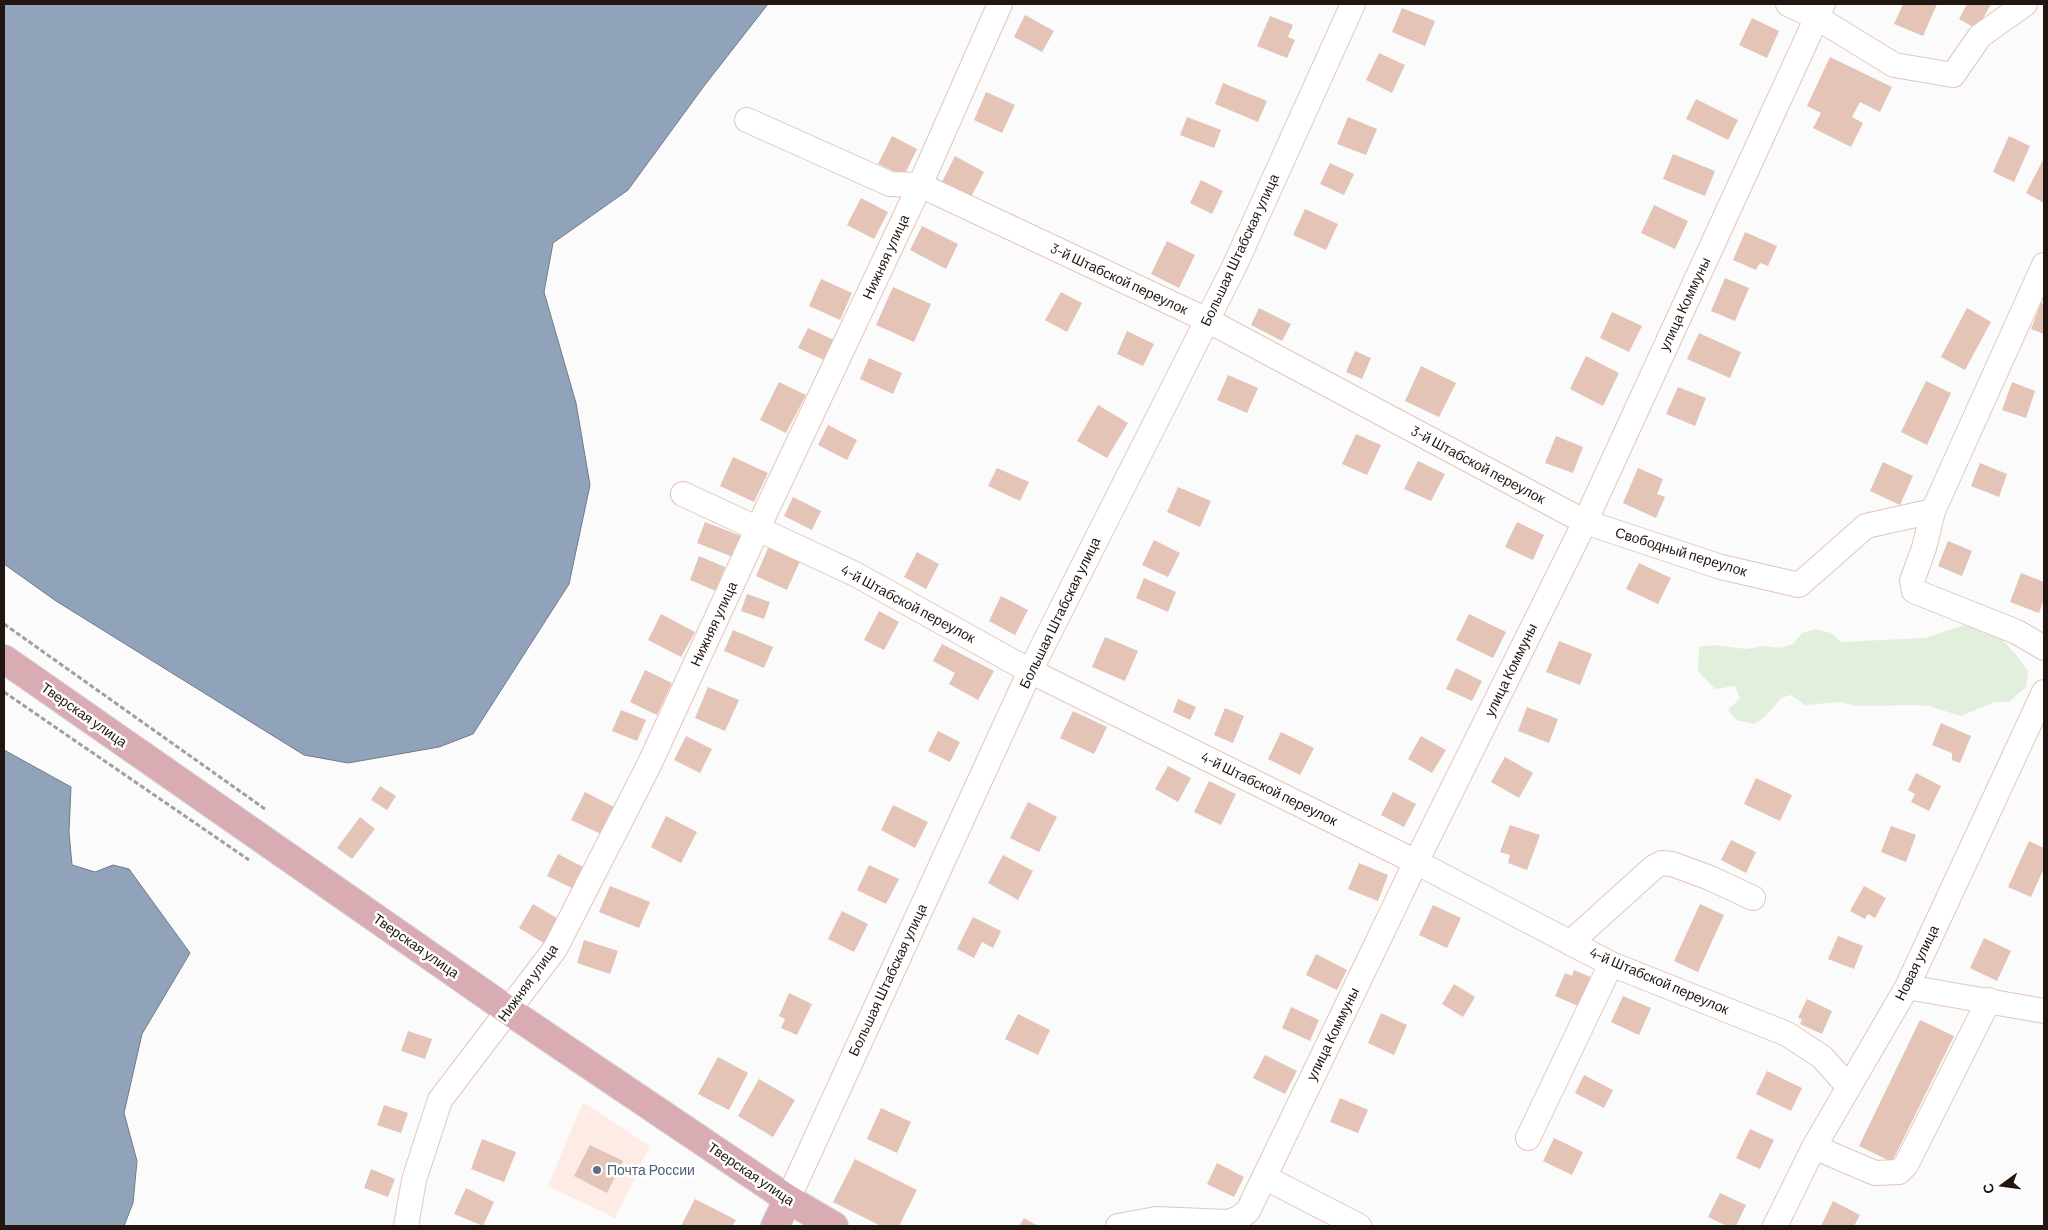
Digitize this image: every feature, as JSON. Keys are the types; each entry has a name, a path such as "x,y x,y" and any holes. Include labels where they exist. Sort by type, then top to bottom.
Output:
{"main road":[{"name":"Тверская улица","path":"4,659 509,1011 788,1199 834,1226"},
{"name":"Большая Штабская улица","path":"775,1226 788,1199"}],"street":[{"name":"Нижняя улица","path":"406,1226 414,1180 440,1100 555,949 618,826 649,765 758,528 920,185 1000,4"},
{"name":"Большая Штабская улица","path":"788,1199 1030,671 1235,265 1353,4"},
{"path":"1788,4 1819,11 1894,65 1953,75 1980,36 2025,4"},
{"name":"улица Коммуны","path":"1118,1226 1156,1219 1228,1222 1239,1218 1248,1211 1416,862 1584,522 1819,11"},
{"name":"3-й Штабской переулок","path":"747,120 890,184 920,185 1207,320 1584,522"},
{"path":"2044,265 1933,511 1924,548 1912,581 1914,591 2017,632 2044,648"},
{"name":"4-й Штабской переулок","path":"683,494 855,574 1030,671 1416,862 1611,964 1788,1034 1822,1057 1849,1088"},
{"name":"Свободный переулок","path":"1584,522 1721,567 1799,585 1866,526 1933,511"},
{"name":"Новая улица","path":"1775,1226 1814,1147 1908,987 2044,692"},
{"path":"1570,943 1654,867 1662,863 1672,864 1710,878 1753,898"},
{"path":"1528,1138 1611,964"},
{"path":"1908,987 2044,1011"},
{"path":"1814,1147 1875,1173 1900,1172 1906,1165 1989,1000"},
{"path":"1264,1177 1359,1226"}],"path":[{"path":"4,624 265,809"}],"shaded area":[{"path":"583,1102 650,1146 615,1218 548,1186"}],"green space":[{"path":"1964,625 1985,630 2001,638 2028,671 2026,687 2009,702 1995,702 1961,716 1929,706 1855,706 1840,702 1805,705 1791,695 1781,698 1766,716 1754,724 1736,720 1728,710 1740,698 1735,686 1715,689 1698,671 1699,647 1713,645 1746,649 1765,646 1780,648 1793,644 1802,633 1815,629 1831,633 1841,642 1925,638"}],"water":[{"path":"4,4 768,4 704,86 628,190 553,243 544,292 576,403 590,485 569,584 473,734 439,747 348,763 304,755 56,601 4,564"},
{"path":"4,750 71,787 69,832 72,865 95,872 113,865 129,869 190,953 142,1034 124,1113 137,1161 133,1203 124,1226 4,1226"}],"building":[{"path":"1903,4 1937,4 1923,36 1894,24"},
{"path":"1967,4 1991,4 1977,29 1959,19"},
{"path":"1402,8 1435,21 1425,46 1392,32"},
{"path":"1025,15 1054,31 1042,52 1014,37"},
{"path":"1270,16 1293,25 1288,37 1295,40 1287,58 1257,46"},
{"path":"1752,18 1779,31 1767,58 1739,45"},
{"path":"1379,53 1405,65 1392,93 1366,80"},
{"path":"1830,57 1892,87 1880,112 1860,102 1852,117 1863,123 1851,147 1813,128 1821,113 1807,106"},
{"path":"1223,83 1267,101 1258,122 1215,104"},
{"path":"986,92 1015,105 1002,133 974,120"},
{"path":"1696,99 1738,120 1728,140 1686,119"},
{"path":"1187,117 1221,130 1214,148 1180,135"},
{"path":"1348,117 1377,129 1366,155 1337,144"},
{"path":"892,136 917,149 904,176 878,164"},
{"path":"2009,136 2030,146 2014,182 1993,172"},
{"path":"1673,154 1715,171 1705,196 1663,179"},
{"path":"955,156 984,172 971,197 942,182"},
{"path":"2044,158 2044,203 2026,193"},
{"path":"1330,163 1354,174 1344,195 1320,184"},
{"path":"1201,180 1223,191 1212,214 1190,203"},
{"path":"861,198 888,212 874,239 847,225"},
{"path":"1654,205 1688,221 1675,249 1641,233"},
{"path":"1305,209 1338,224 1326,250 1293,235"},
{"path":"922,226 958,244 946,269 910,250"},
{"path":"1745,232 1777,246 1768,266 1760,263 1756,270 1733,260"},
{"path":"1167,241 1195,255 1179,288 1151,274"},
{"path":"1725,278 1749,288 1735,321 1711,311"},
{"path":"821,279 852,293 840,320 809,306"},
{"path":"893,287 931,304 914,342 876,325"},
{"path":"1061,292 1082,303 1067,332 1045,320"},
{"path":"2041,303 2044,304 2044,334 2031,329"},
{"path":"1259,308 1291,324 1282,341 1251,325"},
{"path":"1967,308 1991,322 1965,370 1941,357"},
{"path":"1612,312 1642,326 1629,352 1600,338"},
{"path":"808,328 834,340 824,360 798,348"},
{"path":"1127,331 1154,344 1143,366 1117,354"},
{"path":"1699,333 1741,352 1730,378 1687,359"},
{"path":"1355,351 1371,358 1362,379 1346,372"},
{"path":"1586,356 1619,373 1603,406 1570,389"},
{"path":"869,358 902,373 893,394 860,379"},
{"path":"1421,366 1456,383 1439,417 1405,401"},
{"path":"1228,375 1258,388 1247,413 1217,400"},
{"path":"1926,381 1951,393 1927,445 1901,432"},
{"path":"779,382 806,395 786,433 760,420"},
{"path":"2012,382 2035,391 2026,418 2002,410"},
{"path":"1678,387 1706,398 1695,426 1666,414"},
{"path":"1098,405 1128,423 1107,458 1077,441"},
{"path":"828,425 857,440 847,460 818,445"},
{"path":"1356,434 1381,445 1367,475 1342,464"},
{"path":"1556,436 1583,447 1573,473 1545,463"},
{"path":"733,457 768,473 754,502 720,486"},
{"path":"1418,461 1445,474 1431,501 1404,489"},
{"path":"1883,462 1913,476 1900,505 1870,491"},
{"path":"1980,463 2007,474 1999,497 1971,486"},
{"path":"997,468 1029,482 1020,501 988,486"},
{"path":"1638,468 1663,479 1657,494 1665,497 1656,518 1623,503"},
{"path":"1178,487 1211,501 1200,527 1167,512"},
{"path":"793,497 821,511 812,530 784,516"},
{"path":"705,522 741,536 733,557 697,543"},
{"path":"1517,522 1544,535 1533,560 1505,547"},
{"path":"1154,540 1180,553 1168,577 1142,565"},
{"path":"1948,541 1972,551 1962,576 1938,566"},
{"path":"768,548 800,561 787,590 756,576"},
{"path":"917,552 939,564 926,589 904,577"},
{"path":"699,556 725,567 716,591 690,580"},
{"path":"1639,563 1671,578 1658,604 1626,589"},
{"path":"2021,573 2044,582 2044,599 2039,613 2010,602"},
{"path":"1144,578 1176,592 1168,612 1136,598"},
{"path":"747,594 770,602 764,619 741,611"},
{"path":"1001,596 1028,610 1015,635 989,621"},
{"path":"879,611 899,622 884,650 864,640"},
{"path":"661,614 695,632 681,657 648,640"},
{"path":"1469,614 1506,632 1493,658 1456,640"},
{"path":"733,630 773,647 764,668 724,651"},
{"path":"1105,637 1138,651 1125,681 1092,667"},
{"path":"1559,641 1592,654 1580,685 1546,672"},
{"path":"942,644 994,671 978,700 949,684 955,673 933,661"},
{"path":"1456,668 1482,681 1472,701 1446,689"},
{"path":"645,670 672,683 657,715 630,702"},
{"path":"708,687 739,700 725,731 695,718"},
{"path":"1178,699 1196,707 1190,720 1173,712"},
{"path":"1527,707 1558,719 1549,743 1518,731"},
{"path":"1225,708 1244,716 1233,743 1214,735"},
{"path":"621,710 646,720 637,741 612,731"},
{"path":"1073,711 1107,727 1094,754 1060,738"},
{"path":"1941,723 1971,736 1960,763 1952,760 1952,753 1932,745"},
{"path":"938,731 960,742 950,762 928,751"},
{"path":"1281,732 1314,748 1300,775 1268,759"},
{"path":"686,736 712,749 700,773 674,760"},
{"path":"1421,736 1446,750 1432,773 1408,759"},
{"path":"1505,757 1533,773 1519,798 1491,782"},
{"path":"1168,766 1191,778 1178,802 1155,789"},
{"path":"1916,773 1941,786 1929,811 1911,802 1915,794 1908,790"},
{"path":"1756,778 1792,795 1780,821 1744,804"},
{"path":"1209,781 1236,794 1221,825 1194,812"},
{"path":"380,786 396,796 387,810 371,800"},
{"path":"585,792 614,807 601,834 571,820"},
{"path":"1393,792 1416,804 1404,827 1381,815"},
{"path":"1028,802 1057,817 1039,852 1010,838"},
{"path":"893,805 928,822 915,848 881,830"},
{"path":"666,816 697,832 681,863 651,847"},
{"path":"360,817 375,829 352,859 337,848"},
{"path":"1510,825 1540,835 1527,870 1508,863 1510,855 1500,852"},
{"path":"1891,826 1916,835 1906,862 1881,852"},
{"path":"1731,840 1756,852 1746,873 1721,860"},
{"path":"2029,841 2044,848 2044,868 2031,897 2008,887"},
{"path":"558,854 585,868 574,889 547,876"},
{"path":"1003,855 1033,871 1018,900 988,883"},
{"path":"1359,863 1388,875 1378,901 1348,889"},
{"path":"869,865 899,879 886,904 857,890"},
{"path":"610,886 650,902 639,928 599,912"},
{"path":"1864,886 1886,898 1875,918 1868,914 1865,919 1850,911"},
{"path":"533,904 562,921 547,945 519,928"},
{"path":"1700,904 1724,915 1698,972 1674,961"},
{"path":"1433,905 1461,918 1447,948 1419,935"},
{"path":"842,911 868,924 854,952 828,939"},
{"path":"973,917 1001,931 993,948 982,942 974,958 957,949"},
{"path":"1838,936 1863,946 1854,969 1828,959"},
{"path":"1984,938 2011,951 1997,981 1970,968"},
{"path":"584,940 618,951 610,974 577,963"},
{"path":"1316,954 1347,970 1337,990 1306,975"},
{"path":"1574,970 1595,979 1583,1008 1555,996 1565,973 1572,976"},
{"path":"1454,984 1475,997 1463,1017 1442,1004"},
{"path":"789,993 812,1004 797,1035 781,1028 785,1019 779,1016"},
{"path":"1623,996 1651,1008 1639,1035 1611,1022"},
{"path":"1807,999 1832,1011 1822,1034 1800,1024 1802,1019 1798,1018"},
{"path":"1291,1007 1319,1020 1310,1041 1282,1028"},
{"path":"1381,1013 1407,1025 1394,1055 1368,1043"},
{"path":"1018,1014 1050,1030 1038,1055 1005,1039"},
{"path":"1920,1020 1954,1036 1892,1162 1859,1146"},
{"path":"408,1031 432,1039 425,1059 401,1051"},
{"path":"1265,1055 1297,1071 1285,1094 1253,1078"},
{"path":"718,1057 748,1073 729,1110 698,1094"},
{"path":"1767,1071 1802,1088 1791,1111 1756,1094"},
{"path":"1584,1075 1613,1090 1604,1108 1575,1093"},
{"path":"759,1079 795,1100 773,1137 738,1116"},
{"path":"1340,1098 1368,1110 1358,1133 1330,1122"},
{"path":"384,1105 408,1113 401,1133 377,1125"},
{"path":"881,1108 911,1122 897,1153 867,1139"},
{"path":"1750,1129 1774,1140 1760,1169 1736,1158"},
{"path":"1554,1138 1583,1152 1572,1175 1543,1161"},
{"path":"482,1139 516,1152 504,1182 471,1169"},
{"path":"590,1145 623,1161 607,1193 574,1176"},
{"path":"855,1159 917,1190 899,1226 881,1226 833,1202"},
{"path":"1217,1163 1244,1177 1234,1197 1207,1184"},
{"path":"371,1169 395,1179 388,1197 364,1188"},
{"path":"466,1188 494,1202 483,1226 454,1214"},
{"path":"1720,1193 1746,1205 1736,1226 1727,1226 1708,1217"},
{"path":"695,1199 736,1220 732,1226 681,1226"},
{"path":"1833,1201 1860,1215 1854,1226 1821,1226"},
{"path":"1024,1218 1038,1226 1019,1226"}],"place":[{"name":"Почта России","path":"597,1170"}]}
